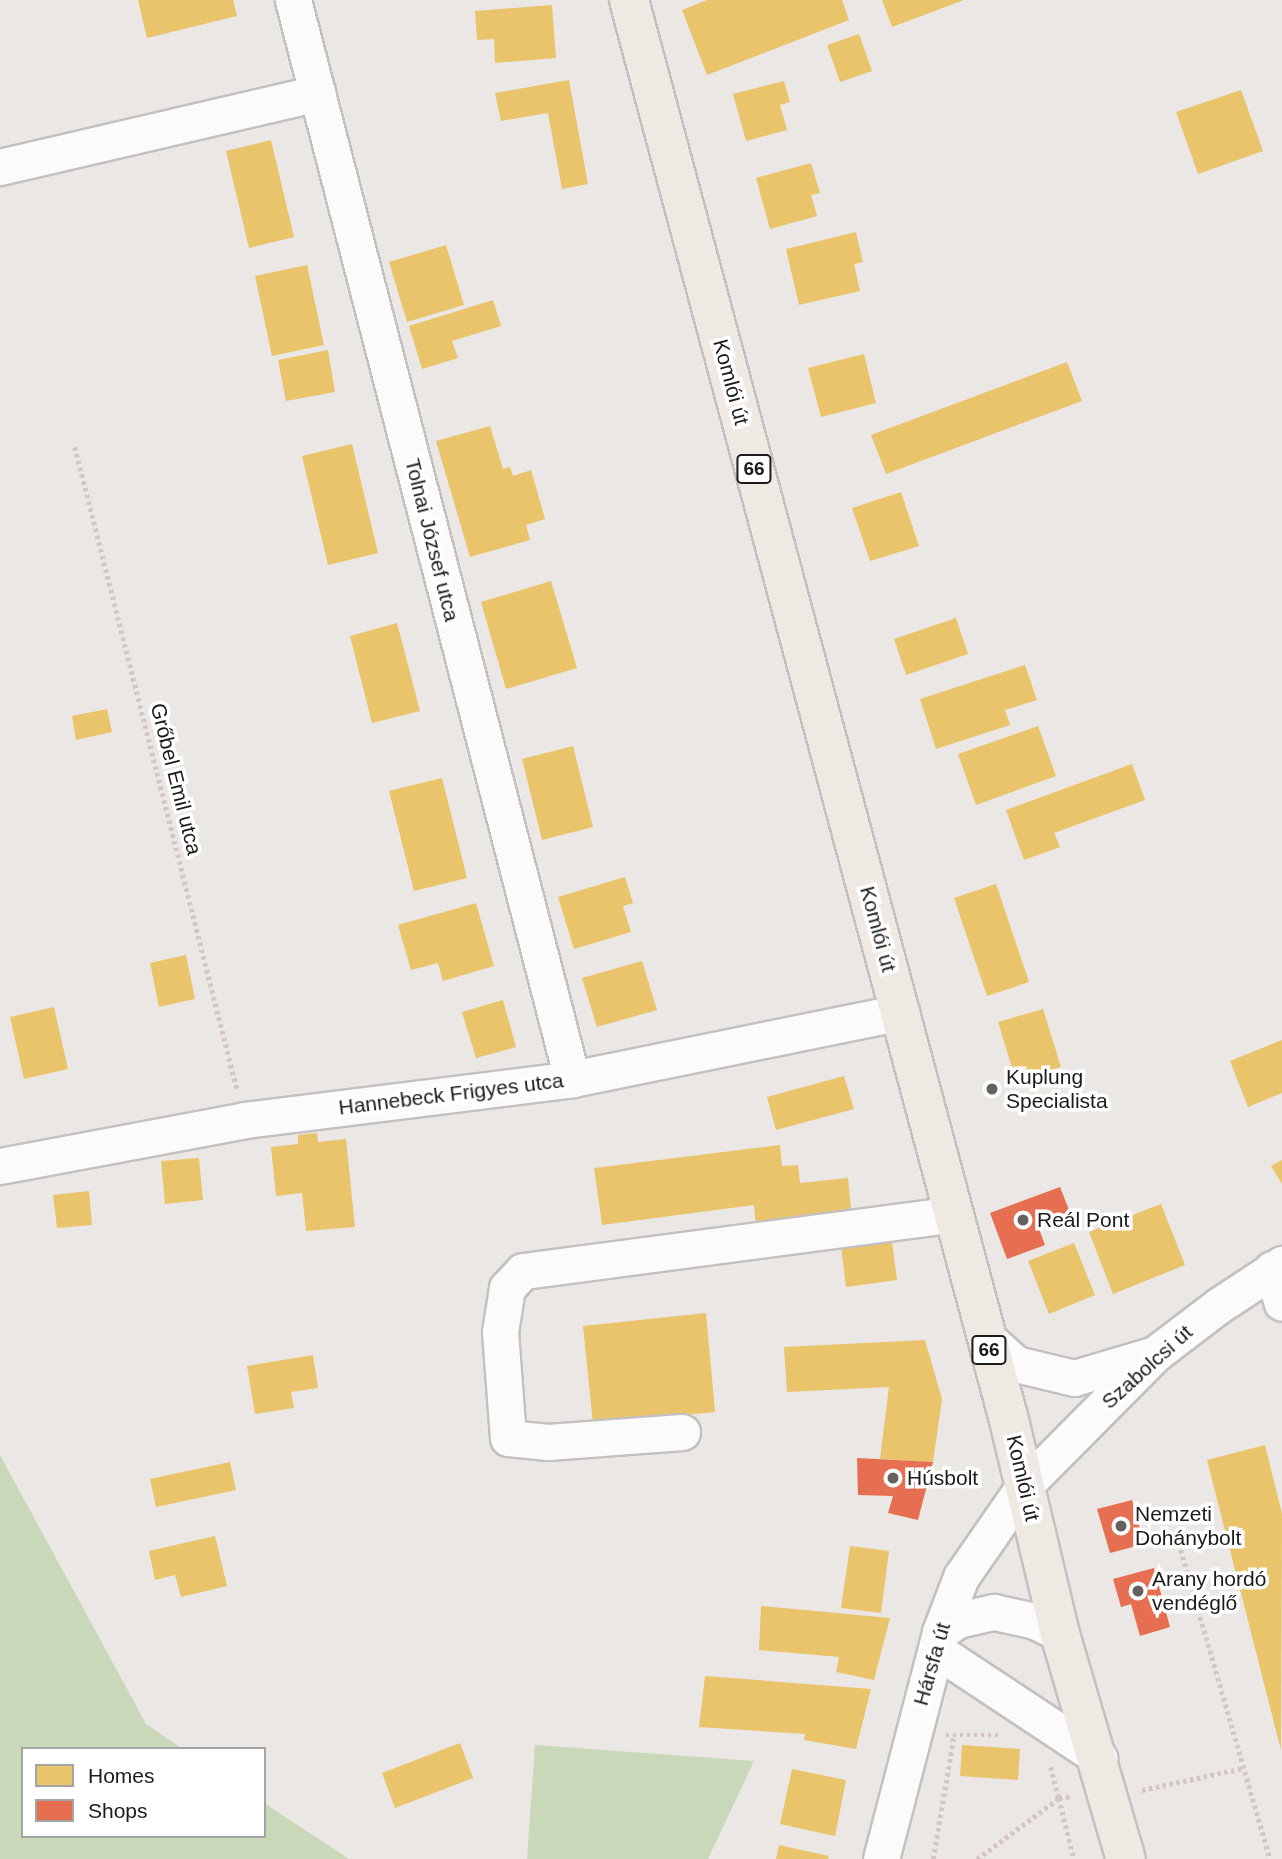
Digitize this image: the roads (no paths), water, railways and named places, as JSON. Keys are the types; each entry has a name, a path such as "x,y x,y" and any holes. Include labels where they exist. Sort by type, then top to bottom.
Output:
{"main road":[{"name":"Komlói út","path":"629,0 901,1012 1060,1634 1099,1758 1126,1859"}],"street":[{"name":"Tolnai József utca","path":"293,0 572,1079"},
{"path":"0,167 317,93"},
{"name":"Hannebeck Frigyes utca","path":"0,1166 245,1120 572,1079 901,1012"},
{"path":"682,1432 548,1442 508,1438 500,1332 507,1288 523,1271 954,1214"},
{"path":"1277,1267 1282,1304"},
{"name":"Szabolcsi út","path":"1024,1486 1155,1354 1277,1267"},
{"path":"986,1337 1016,1364 1074,1378 1155,1354"},
{"name":"Hársfa út","path":"881,1859 938,1641 961,1577 1024,1486"},
{"path":"1060,1634 1035,1621 994,1612 978,1613 938,1641 1099,1758"}],"place":[{"name":"Kuplung Specialista","path":"992,1089"},
{"name":"Reál Pont","path":"1023,1220"},
{"name":"Húsbolt","path":"893,1478"},
{"name":"Nemzeti Dohánybolt","path":"1121,1526"},
{"name":"Arany hordó vendéglő","path":"1138,1591"}]}
